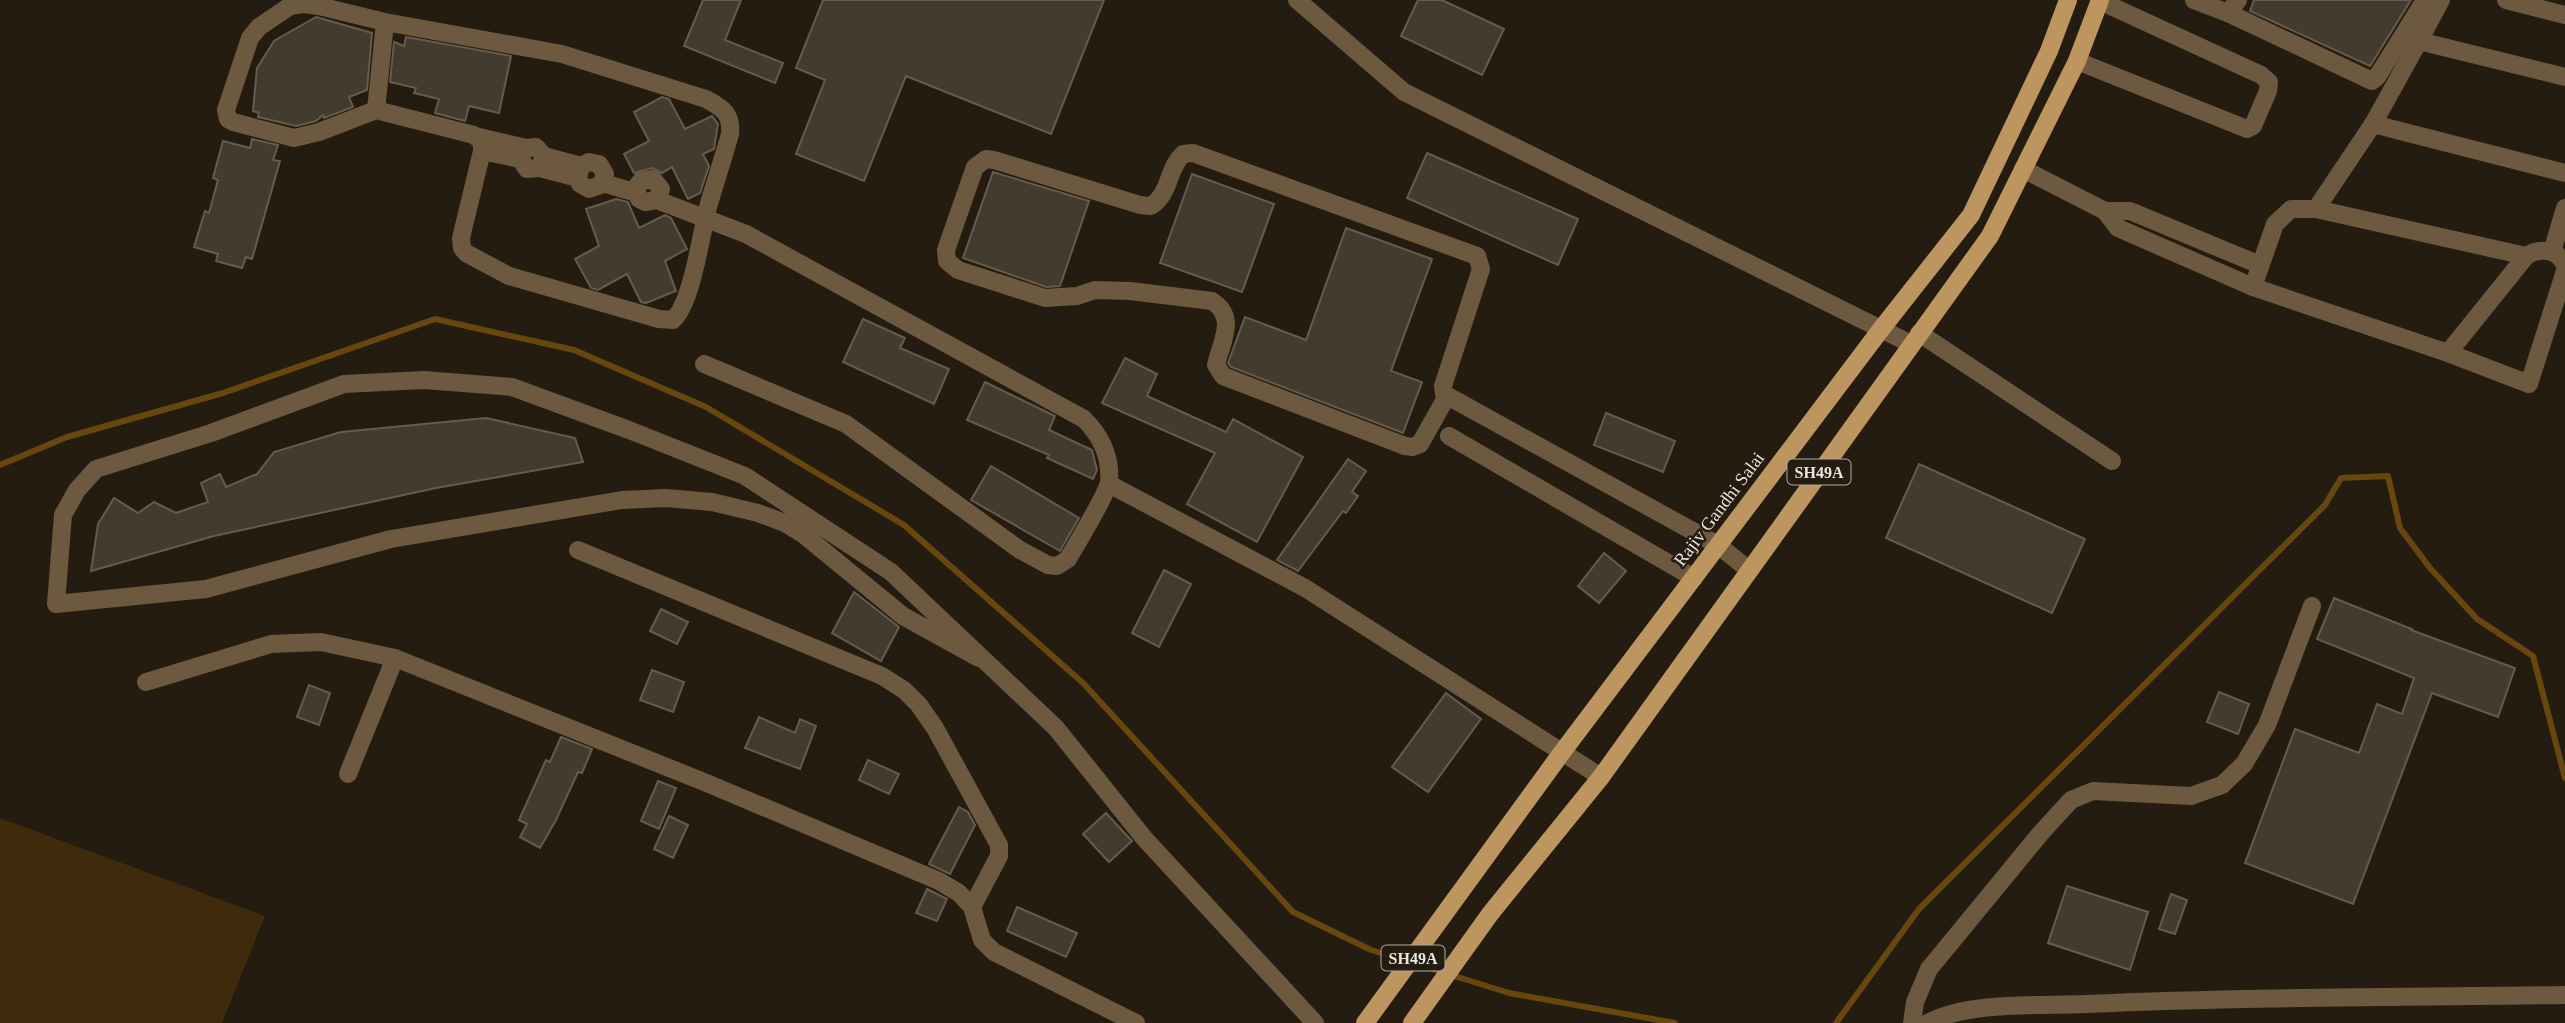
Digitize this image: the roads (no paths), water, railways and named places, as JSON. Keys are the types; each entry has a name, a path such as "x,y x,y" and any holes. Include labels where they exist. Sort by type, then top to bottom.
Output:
{"main road":[{"name":"Rajiv Gandhi Salai","path":"1365,1023 1563,751 1882,328 1972,215 2049,51 2068,0"},
{"name":"SH49A","path":"1412,1023 1490,914 1601,777 1990,236 2077,61 2100,1"}],"street":[{"path":"1297,0 1404,93 1882,328 1915,338 2112,461"},
{"path":"2194,0 2233,6 2372,81 2377,78 2425,0"},
{"path":"2316,209 2372,124 2441,0"},
{"path":"2506,0 2565,15"},
{"path":"2556,0 2565,3"},
{"path":"2077,61 2247,129 2253,126 2268,91 2269,82 2261,75 2100,1"},
{"path":"480,144 461,238 463,248 471,257 509,276 673,320 686,300 707,213 730,134 728,115 723,108 706,99 562,54 385,22 303,4 290,6 259,27 250,38 226,110 228,119 233,122 294,138 319,132 376,110 480,144 523,153 527,169 542,162 579,172 580,184 589,189 595,189 604,177 639,187 645,202 659,194 707,213 1084,419 1095,430 1106,452 1109,484 1068,559 1057,566 1048,565 1020,551 846,424 704,364"},
{"path":"376,110 385,22"},
{"path":"2418,41 2565,77"},
{"path":"2372,124 2565,173"},
{"path":"1447,396 1420,444 1405,446 1223,376 1216,365 1227,315 1222,307 1212,301 1130,290 1095,290 1077,296 1045,298 958,270 947,261 946,250 975,167 979,161 994,160 1140,205 1151,206 1160,200 1165,192 1177,160 1183,154 1193,153 1477,256 1481,269 1443,386 1442,390 1447,396 1718,545 1749,570"},
{"path":"2023,169 2105,211 2118,228 2253,287 2448,353 2529,384 2565,271"},
{"path":"2552,252 2565,208"},
{"path":"2253,287 2275,224 2291,209 2316,209 2526,256"},
{"path":"2105,211 2130,211 2260,265"},
{"path":"2448,353 2526,256 2535,250 2552,252 2563,260 2565,266"},
{"path":"979,658 903,616 803,534 785,523 758,513 712,502 666,498 622,500 391,539 206,589 56,604 63,514 77,490 96,469 211,433 344,384 424,380 512,387 745,476 891,572 1056,728 1144,838 1315,1023"},
{"path":"1449,436 1694,578"},
{"path":"1109,484 1305,587 1601,777"},
{"path":"578,551 882,676 904,690 936,727 999,845 999,856 972,907"},
{"path":"1912,1023 1915,1002 1929,969 2071,800 2093,791 2191,796 2221,785 2244,764 2267,724 2312,606"},
{"path":"146,682 271,644 320,642 395,658 709,784 939,881 959,893 972,907 982,940 994,952 1136,1023"},
{"path":"348,774 395,658"},
{"path":"1928,1023 1941,1016 1970,1010 2163,1000 2565,995"}],"waterway":[{"path":"0,465 67,437 223,393 435,319 574,350 706,407 904,525 1083,683 1293,912 1371,950 1509,993 1675,1023"},
{"path":"1836,1023 1919,909 2325,505 2341,478 2388,476 2400,528 2430,568 2477,619 2533,656 2565,778"}]}
